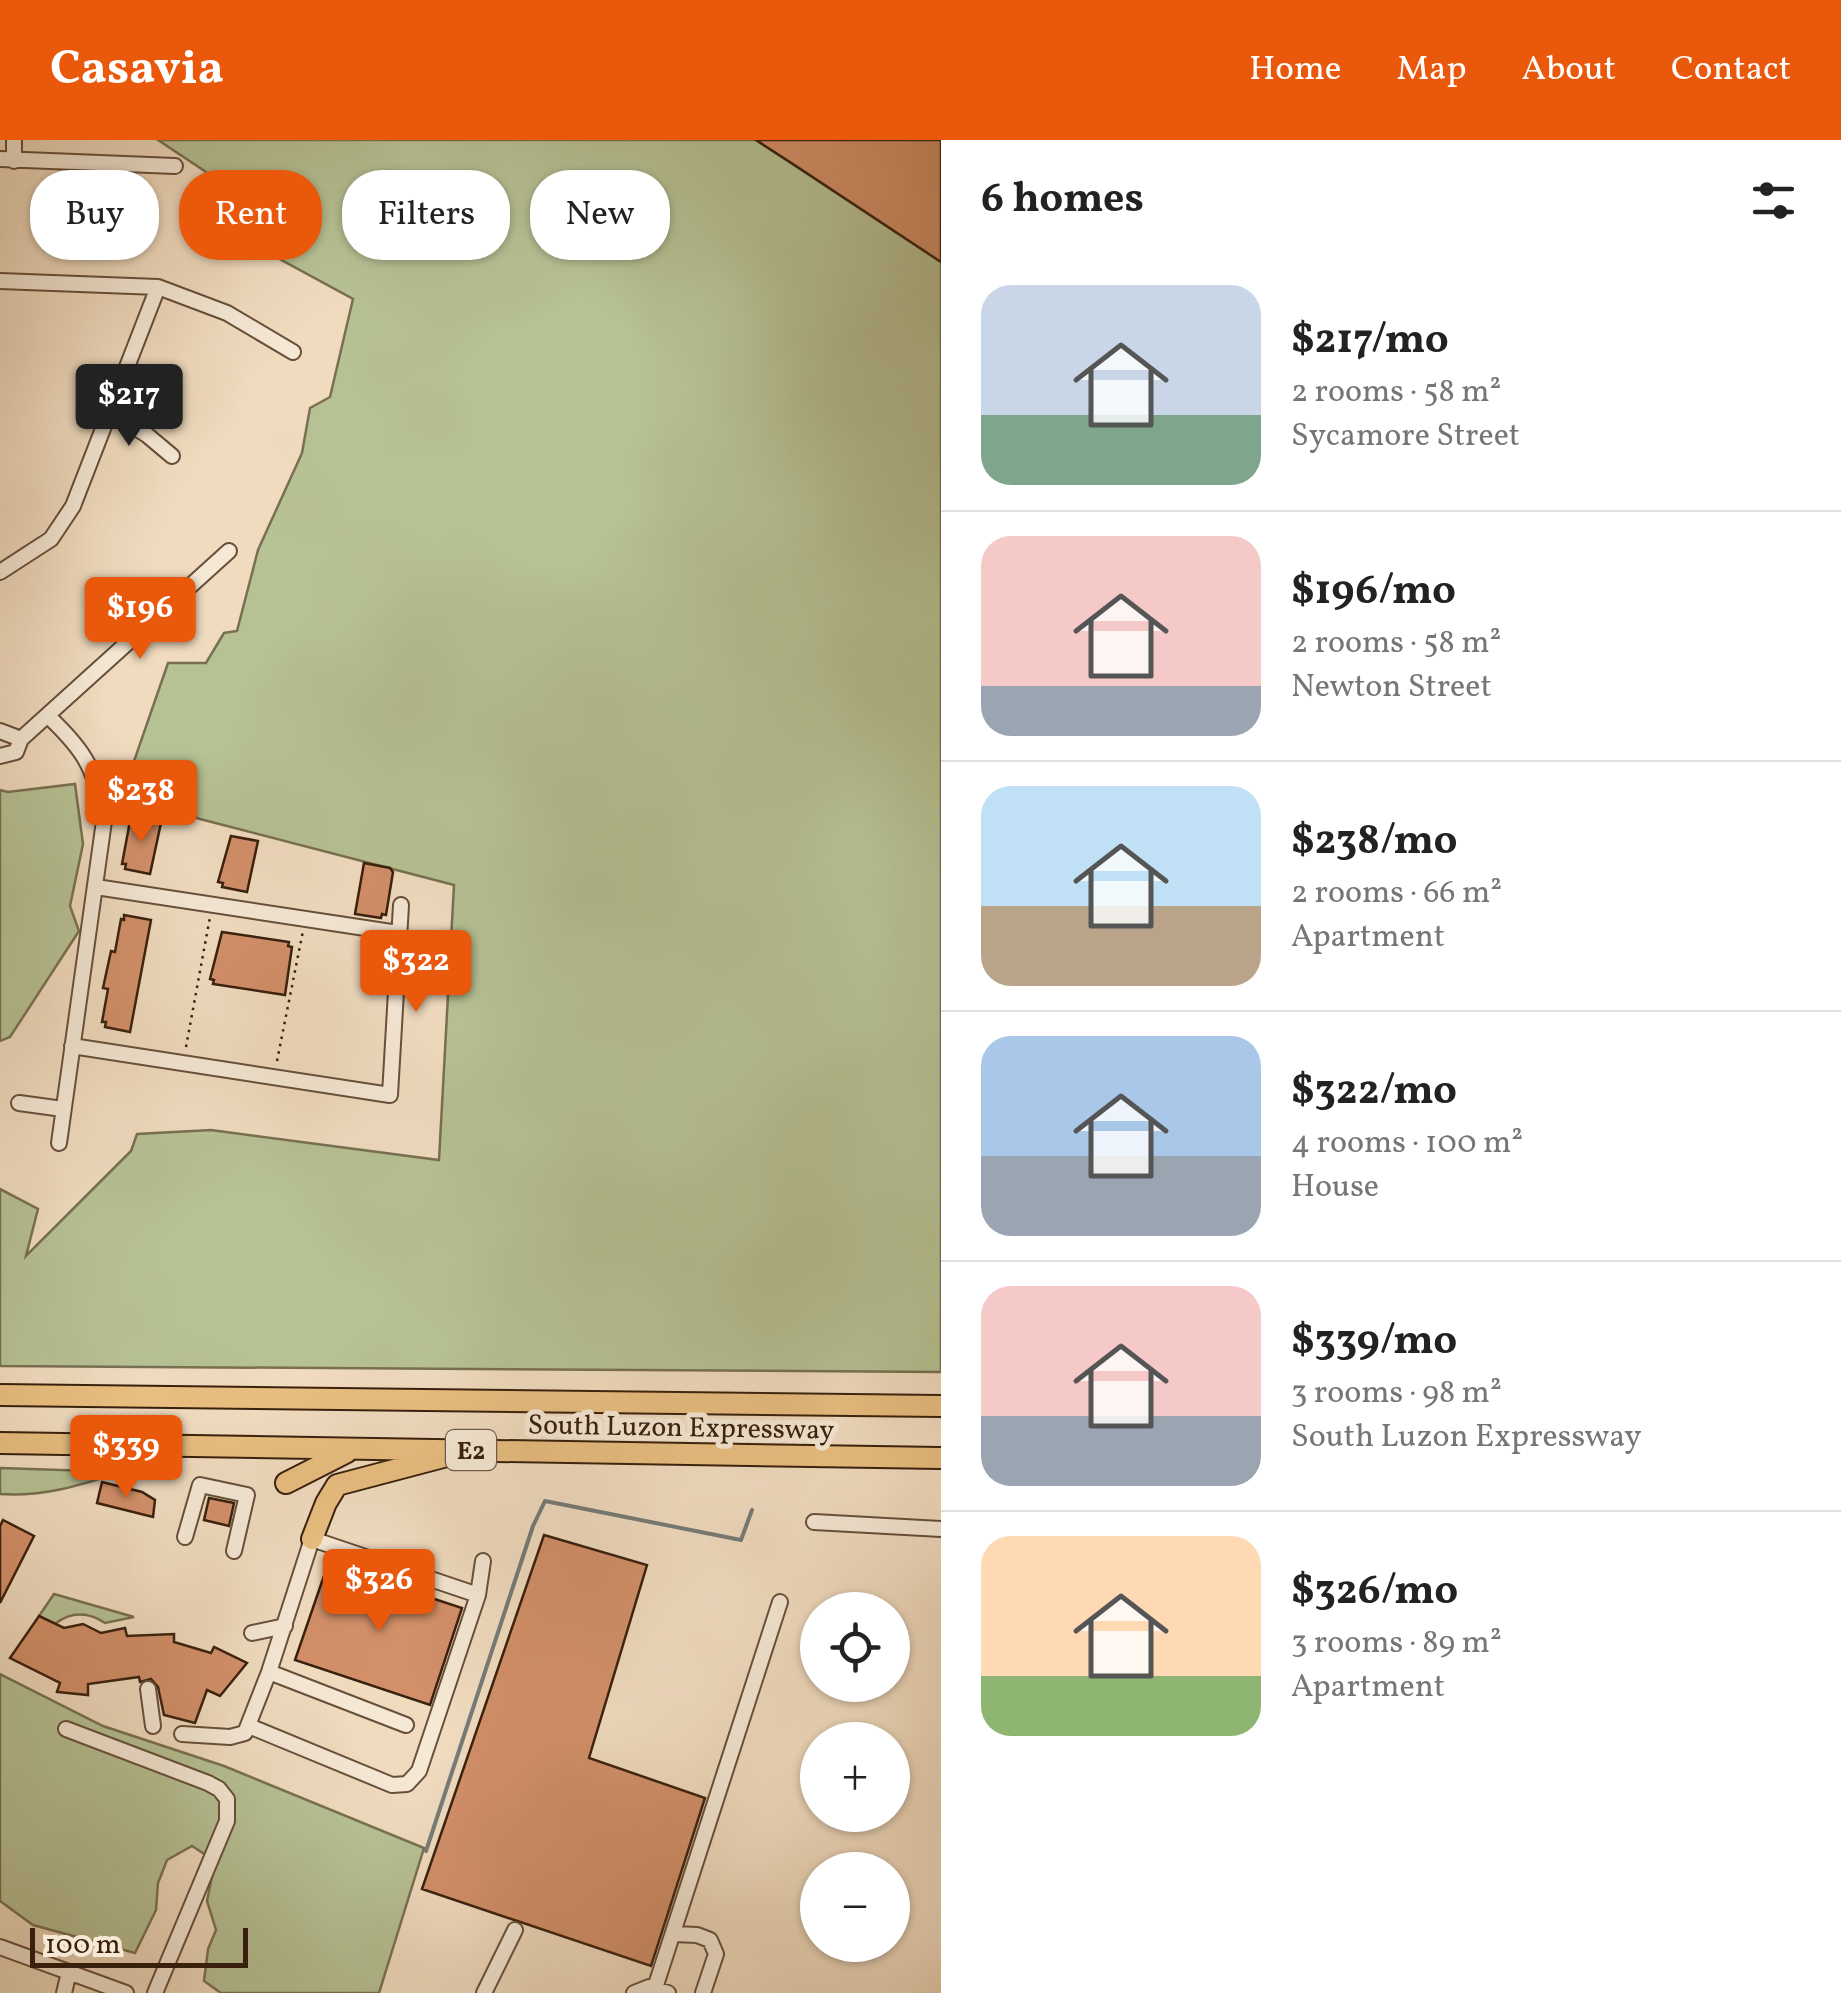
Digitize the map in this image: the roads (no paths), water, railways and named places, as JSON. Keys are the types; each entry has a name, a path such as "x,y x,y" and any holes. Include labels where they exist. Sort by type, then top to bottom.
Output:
{"highway":[{"name":"South Luzon Expressway","path":"0,1396 941,1406"},
{"name":"South Luzon Expressway","path":"0,1443 941,1458"},
{"path":"286,1483 353,1449"},
{"path":"312,1539 337,1485 473,1450"}],"street":[{"path":"14,140 7,160 175,166"},
{"path":"0,281 158,288 227,313 293,352"},
{"path":"0,572 51,539 73,506 158,288"},
{"path":"111,412 147,434 172,456"},
{"path":"0,756 16,752 21,739 229,551"},
{"path":"48,716 79,746 97,780 106,814 59,1143"},
{"path":"0,731 21,739"},
{"path":"96,887 398,933"},
{"path":"72,1046 390,1095 401,906"},
{"path":"19,1103 63,1109"},
{"path":"185,1538 200,1486 247,1495 234,1552"},
{"path":"814,1522 941,1528"},
{"path":"182,1734 230,1737 245,1733 312,1539 478,1595"},
{"path":"249,1726 392,1785 407,1784 419,1771 478,1595 483,1561"},
{"path":"634,1993 644,1987 662,1990 674,1934 780,1602"},
{"path":"252,1633 285,1626"},
{"path":"269,1672 406,1725"},
{"path":"148,1689 153,1726"},
{"path":"66,1729 208,1783 227,1799 227,1821 155,1993"},
{"path":"484,1993 515,1930"},
{"path":"674,1934 710,1940 716,1954 702,1993"},
{"path":"0,1947 126,1993"},
{"path":"64,1993 69,1972"}],"waterway":[{"path":"426,1851 533,1526 545,1501 741,1540 752,1510"}]}
